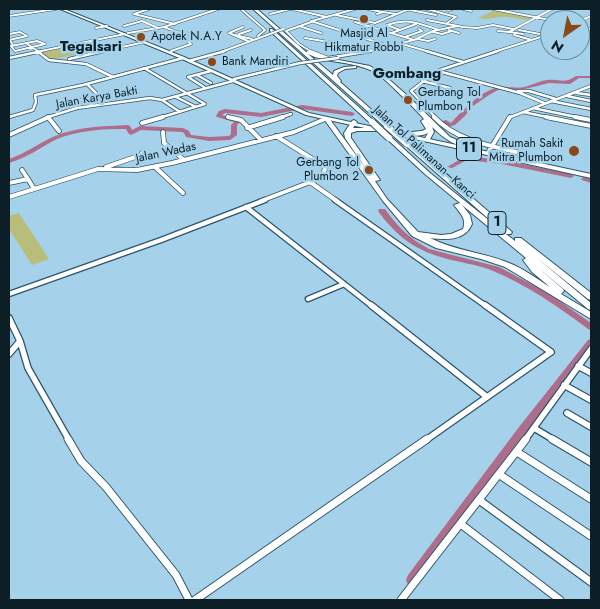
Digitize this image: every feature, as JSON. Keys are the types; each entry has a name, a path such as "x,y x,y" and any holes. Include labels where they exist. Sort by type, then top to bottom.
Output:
{"highway":[{"name":"11","path":"64,9 190,61 294,109 326,120 410,134 430,140 490,149 591,175"},
{"name":"Jalan Tol Palimanan–Kanci","path":"248,9 428,174 520,249 536,270 589,312"},
{"name":"Jalan Tol Palimanan–Kanci","path":"255,9 354,95 492,220 591,297"},
{"name":"11","path":"84,16 190,61"},
{"path":"283,32 317,56 360,65 373,70 407,100 431,126 448,138 467,146"},
{"path":"354,95 336,78 335,74 338,70 352,67 372,70 407,100"},
{"path":"326,120 385,200 415,234 439,246 508,265 589,312"},
{"name":"11","path":"350,123 591,175"},
{"path":"344,142 343,132 350,123"},
{"path":"350,123 347,133 351,142 413,229 434,237 448,238 462,234 469,224 467,216 428,174"},
{"path":"410,134 424,133 431,126"},
{"path":"430,140 431,126"},
{"path":"347,133 356,129 376,129"}],"street":[{"path":"9,16 56,9"},
{"path":"149,9 134,14 175,24"},
{"path":"25,37 9,40 13,45 11,46 15,50 33,50 84,44 164,27 218,9"},
{"path":"241,9 266,31 247,42"},
{"path":"270,14 291,9 328,17"},
{"path":"355,9 312,21 286,31 312,52 329,58 402,44 439,30 450,30 460,33"},
{"path":"368,9 395,15 400,17 399,20"},
{"path":"376,23 407,9 436,15"},
{"path":"426,9 456,17 446,24"},
{"path":"435,11 442,9"},
{"path":"448,10 452,9"},
{"path":"463,9 471,11"},
{"path":"494,9 540,18"},
{"path":"509,32 552,9"},
{"path":"377,14 382,12"},
{"path":"391,33 427,20 442,12"},
{"path":"336,14 387,25 400,30"},
{"path":"358,20 355,22 407,37 428,41 435,39"},
{"path":"387,25 399,20 420,22 439,30"},
{"path":"427,20 472,30"},
{"path":"124,26 143,21 159,28"},
{"path":"190,61 312,21 388,46"},
{"path":"381,22 391,24"},
{"path":"463,27 477,28 493,25 540,35"},
{"path":"96,28 107,26"},
{"path":"298,26 321,33"},
{"path":"433,32 442,34 458,26"},
{"path":"164,27 185,35 189,34"},
{"path":"243,27 229,33 247,42"},
{"path":"9,28 16,38"},
{"path":"407,37 422,30 419,29"},
{"path":"235,35 251,30"},
{"path":"498,31 523,34"},
{"path":"12,34 20,32 27,36 25,37 31,42"},
{"path":"238,34 252,39"},
{"path":"513,35 532,40"},
{"path":"424,37 441,40"},
{"path":"171,52 191,44 184,38"},
{"path":"305,38 341,44 361,51"},
{"path":"540,38 437,71 411,91 442,125 462,138 490,149 510,117 591,86"},
{"path":"9,58 45,44 38,41 13,45"},
{"path":"69,59 144,42"},
{"path":"25,43 49,60 86,64 113,77"},
{"path":"402,44 463,62"},
{"name":"Jalan Karya Bakti","path":"10,133 48,116 92,105 150,98 162,100 233,80 247,74 346,55"},
{"path":"9,117 32,111 36,101 35,95 87,84 183,58"},
{"name":"Jalan Karya Bakti","path":"144,68 205,104 196,107"},
{"path":"204,87 188,78 210,70"},
{"path":"437,71 503,89 529,91 556,99"},
{"path":"197,74 211,83"},
{"path":"422,81 450,88 445,92"},
{"path":"87,84 97,94"},
{"path":"514,91 544,103"},
{"path":"576,92 591,96"},
{"path":"176,96 196,107"},
{"path":"564,96 591,101"},
{"path":"58,106 83,99 88,100 92,105"},
{"path":"162,100 180,112"},
{"path":"551,101 591,109"},
{"path":"142,123 196,107"},
{"path":"531,108 591,120"},
{"path":"247,128 294,109"},
{"path":"522,112 591,126"},
{"path":"48,116 59,132"},
{"path":"569,121 572,116"},
{"path":"228,117 241,120 260,139"},
{"name":"Jalan Wadas","path":"9,197 103,168 125,170 155,167 260,139 294,132 326,120"},
{"path":"163,132 164,143 184,160"},
{"path":"284,140 294,132"},
{"path":"9,294 161,240 322,176 325,169 324,166 276,136"},
{"path":"103,168 144,154 142,153"},
{"path":"155,167 183,193"},
{"path":"22,170 34,190"},
{"path":"9,184 28,179"},
{"path":"195,600 262,556 551,352 310,182"},
{"path":"246,207 487,397"},
{"path":"308,299 344,284"},
{"path":"9,318 28,368 81,461 106,487 176,574 189,600"},
{"path":"9,348 19,343"},
{"path":"9,354 19,343"},
{"path":"401,600 518,452 588,350 591,350"},
{"path":"578,366 591,373"},
{"path":"564,385 591,400"},
{"path":"567,413 591,427"},
{"path":"534,428 591,462"},
{"path":"518,452 591,499"},
{"path":"500,474 591,536"},
{"path":"479,500 591,582"},
{"path":"462,525 560,600"}],"green space":[{"path":"495,10 534,18 527,20 510,17 478,18"},
{"path":"76,45 87,52 51,60 41,52"},
{"path":"19,213 49,259 32,265 9,229 9,216"}],"waterway":[{"path":"442,122 446,122 448,125 453,124 464,114 468,107 497,89 521,89 549,82 570,83 578,77 591,77"},
{"path":"9,161 58,137 92,129 128,127 131,133 140,128 183,130 187,132 188,136 209,139 230,138 234,135 234,125 238,121 219,116 221,112 261,115 302,107 352,114"},
{"path":"450,167 466,158 502,162 571,176"},
{"path":"584,179 591,181"},
{"path":"382,211 402,234 418,246 437,254 484,265 509,275 545,295 591,327"},
{"path":"413,580 523,430 591,342"}],"tunnel":[{"path":"403,99 406,102"}],"place":[{"name":"Masjid Al Hikmatur Robbi","path":"364,19"},
{"name":"Apotek N.A.Y","path":"141,37"},
{"name":"Bank Mandiri","path":"212,62"},
{"name":"Gerbang Tol Plumbon 1","path":"408,100"},
{"name":"Rumah Sakit Mitra Plumbon","path":"574,151"},
{"name":"Gerbang Tol Plumbon 2","path":"369,170"}],"district":[{"name":"Tegalsari","path":"91,47"},
{"name":"Gombang","path":"407,74"}]}
